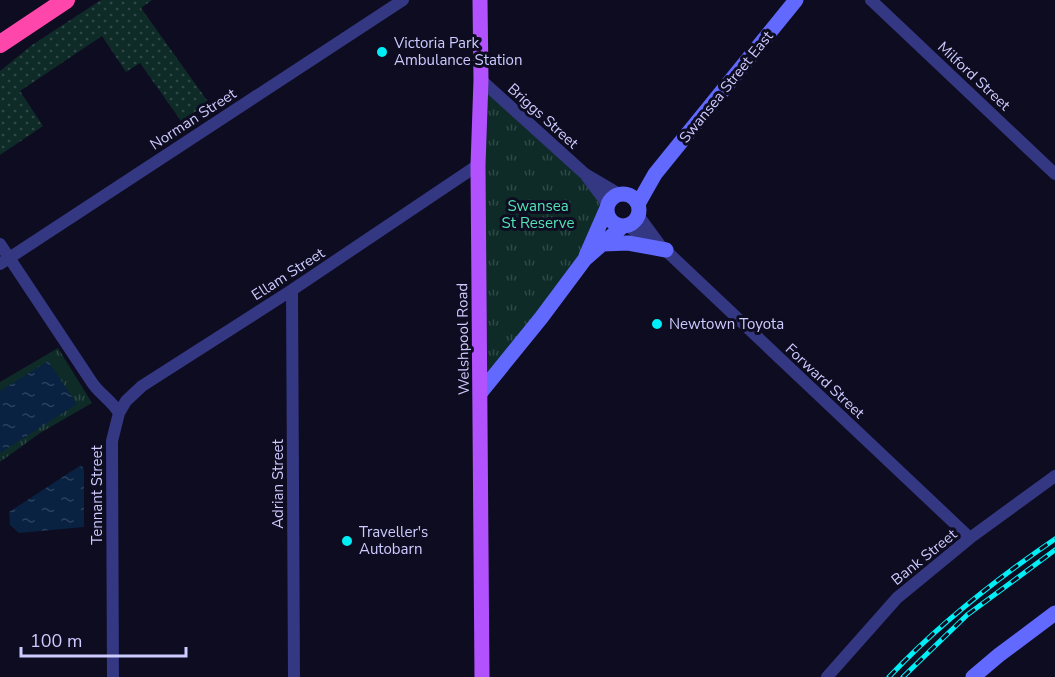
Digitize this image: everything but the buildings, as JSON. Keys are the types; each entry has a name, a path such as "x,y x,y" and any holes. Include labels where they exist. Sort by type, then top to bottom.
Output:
{"highway":[{"path":"0,44 60,1"}],"main road":[{"name":"Welshpool Road","path":"480,0 481,80 478,165 482,677"}],"street":[{"name":"Norman Street","path":"4,260 403,0"},
{"name":"Swansea Street East","path":"481,392 541,318 646,178 655,174 796,0"},
{"name":"Milford Street","path":"872,0 1055,174"},
{"name":"Briggs Street","path":"481,80 623,209"},
{"name":"Ellam Street","path":"119,413 126,401 142,386 292,290 478,165"},
{"name":"Swansea Street East","path":"585,259 603,244 623,209"},
{"name":"Forward Street","path":"623,209 970,538"},
{"path":"603,244 628,243 663,247"},
{"path":"0,244 4,260 93,384 104,397 112,402 119,413"},
{"name":"Adrian Street","path":"292,290 294,677"},
{"name":"Tennant Street","path":"112,677 112,441 119,413"},
{"name":"Bank Street","path":"827,677 897,598 970,538 1055,476"},
{"path":"974,677 1055,613"}],"green space":[{"path":"101,0 152,0 141,8 209,103 181,121 140,63 126,72 102,36 20,91 43,126 0,155 0,71 32,45"},
{"name":"Swansea St Reserve","path":"481,83 586,177 607,208 583,261 481,392"},
{"path":"58,348 92,403 40,433 0,462 0,382"}],"water":[{"path":"48,361 77,404 0,453 0,391"},
{"path":"81,465 84,469 84,527 19,533 10,525 9,512"}],"railway":[{"path":"889,677 968,604 1055,539"},
{"path":"903,677 967,615 1055,550"}],"place":[{"name":"Victoria Park Ambulance Station","path":"382,52"},
{"name":"Newtown Toyota","path":"657,324"},
{"name":"Traveller's Autobarn","path":"347,541"}]}
